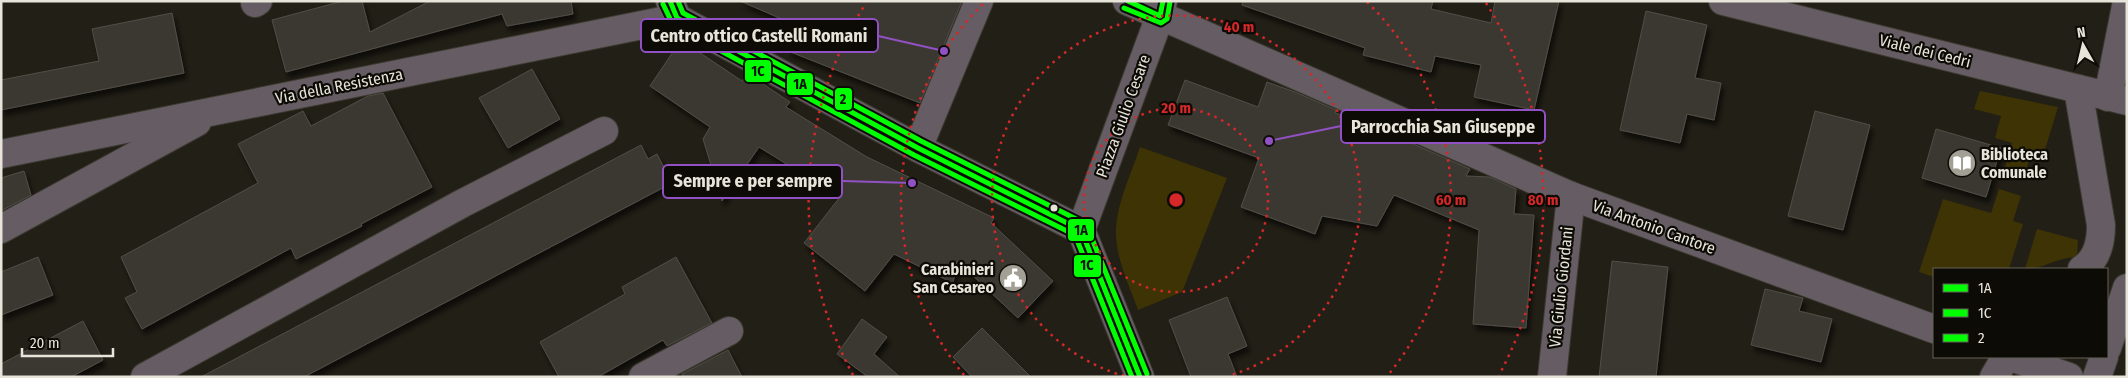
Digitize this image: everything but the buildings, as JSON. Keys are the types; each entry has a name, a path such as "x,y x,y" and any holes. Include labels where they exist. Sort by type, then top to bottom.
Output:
{"street":[{"path":"918,148 979,1"},
{"name":"Via Antonio Cantore","path":"1127,1 1161,8 1571,196 1933,329"},
{"name":"Viale dei Cedri","path":"1723,1 2118,99"},
{"path":"2127,1 2118,99 2119,110 2127,124"},
{"name":"Piazza Giulio Cesare","path":"1081,230 1161,8"},
{"path":"673,9 918,148 1081,230 1140,377"},
{"name":"Via della Resistenza","path":"1,154 220,110 673,9"},
{"path":"2078,89 2101,225 2099,244 2093,260 2083,268"},
{"path":"1,230 220,110"},
{"path":"146,377 463,203 604,131"},
{"name":"Via Giulio Giordani","path":"1552,377 1571,196"},
{"path":"2108,345 2127,288"},
{"path":"643,377 729,330"},
{"path":"1994,377 2005,358"},
{"path":"2014,358 2069,377"},
{"path":"2097,377 2104,358"}],"shaded area":[{"path":"1980,91 2058,107 2044,153 2032,150 2025,174 2005,167 2012,143 1995,138 2001,116 1974,109"},
{"path":"1140,147 1227,178 1182,292 1138,310 1121,264 1117,245 1116,225 1124,191"},
{"path":"1999,189 2021,196 2013,221 2023,224 2009,268 1933,268 1933,277 1919,272 1943,199 1991,213"},
{"path":"2037,229 2078,240 2077,257 2063,259 2038,267 2025,268"}],"transit line":[{"name":"1A","path":"670,1 677,18 918,148 1081,230 1140,377"},
{"name":"2","path":"678,1 683,13 921,141 1086,224 1147,374"},
{"name":"1A","path":"1128,1 1160,16 1163,1"},
{"name":"1C","path":"1124,8 1161,23 1167,19 1170,2"},
{"name":"1C","path":"663,4 673,25 914,155 1075,235 1132,377"}],"place":[{"name":"Centro ottico Castelli Romani","path":"944,51"},
{"name":"Parrocchia San Giuseppe","path":"1269,141"},
{"name":"Biblioteca Comunale","path":"1962,163"},
{"name":"Sempre e per sempre","path":"912,183"},
{"name":"Carabinieri San Cesareo","path":"1013,278"}]}
